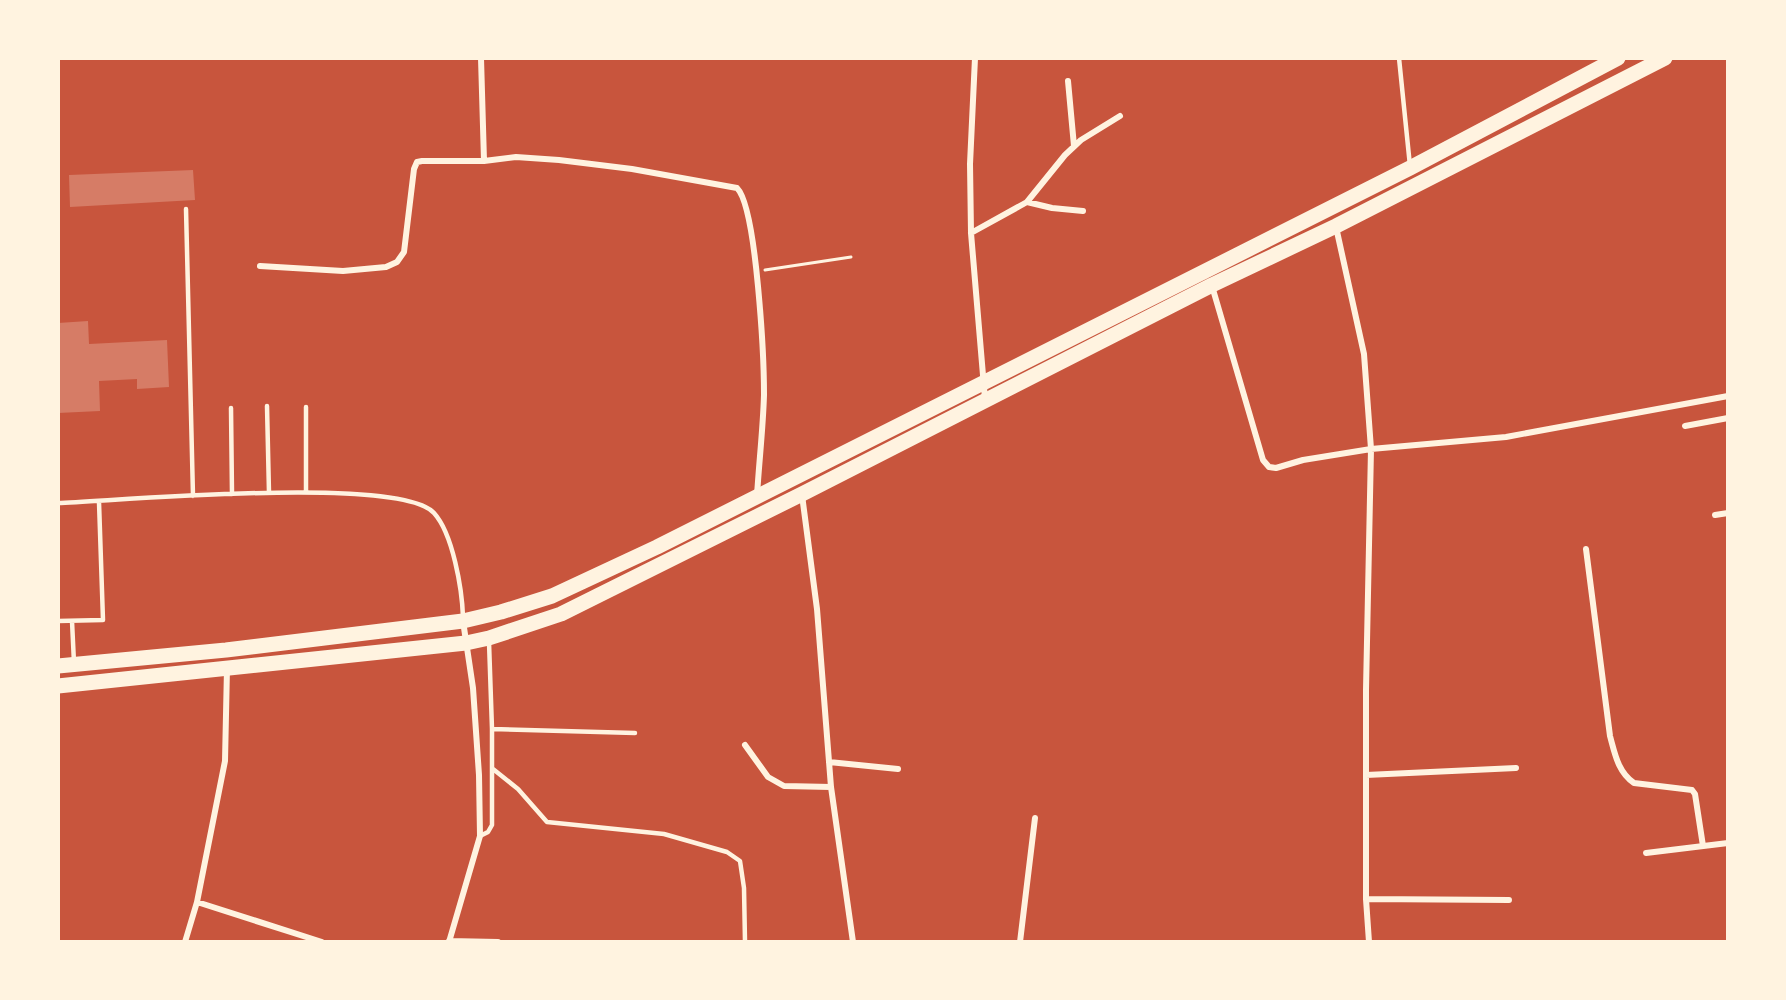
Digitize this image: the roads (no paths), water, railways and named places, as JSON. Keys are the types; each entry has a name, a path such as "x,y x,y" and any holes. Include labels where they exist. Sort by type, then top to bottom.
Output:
{"main road":[{"path":"58,666 226,650 463,621 552,596 657,547 1410,168 1618,58"},
{"path":"58,686 466,643 489,638 561,614 1212,285 1336,226 1665,58"}],"street":[{"path":"481,58 484,161"},
{"path":"975,58 970,164 971,233 985,400"},
{"path":"1068,81 1074,146"},
{"path":"971,233 1027,202 1074,146 1091,132 1120,116"},
{"path":"260,266 343,271 386,267 397,262 404,252 414,169 417,162 422,160 484,161 516,157 559,160 632,169 737,188 744,199 747,211 757,271 764,395 757,496"},
{"path":"1027,202 1052,208 1083,211"},
{"path":"1336,226 1364,354 1371,449 1366,775 1366,899 1369,942"},
{"path":"1212,285 1263,460 1269,466 1276,468 1303,460 1371,449 1506,437 1728,396"},
{"path":"1685,426 1728,418"},
{"path":"802,494 818,609 831,787 853,942"},
{"path":"1715,515 1728,513"},
{"path":"1586,549 1610,736 1617,761 1628,779 1634,783 1692,790 1695,794 1702,846"},
{"path":"463,621 472,688 479,776 480,836 449,941 498,942"},
{"path":"185,942 197,902 225,761 227,668"},
{"path":"745,745 768,777 784,786 831,787"},
{"path":"829,762 898,769"},
{"path":"1366,775 1516,768"},
{"path":"1020,942 1035,818"},
{"path":"1646,853 1728,843"},
{"path":"1366,899 1509,900"},
{"path":"197,902 322,942"}],"lane":[{"path":"1399,58 1410,168"},
{"path":"186,209 193,495"},
{"path":"267,406 269,493"},
{"path":"306,407 306,491"},
{"path":"231,408 232,494"},
{"path":"58,503 306,491 402,499 433,511 448,533 462,599 463,621"},
{"path":"58,621 103,620 99,502"},
{"path":"72,621 74,665"},
{"path":"480,836 489,832 492,825 493,769 489,638"},
{"path":"492,729 634,733"},
{"path":"493,769 518,789 547,822 664,834 727,852 740,861 744,888 745,942"}]}
